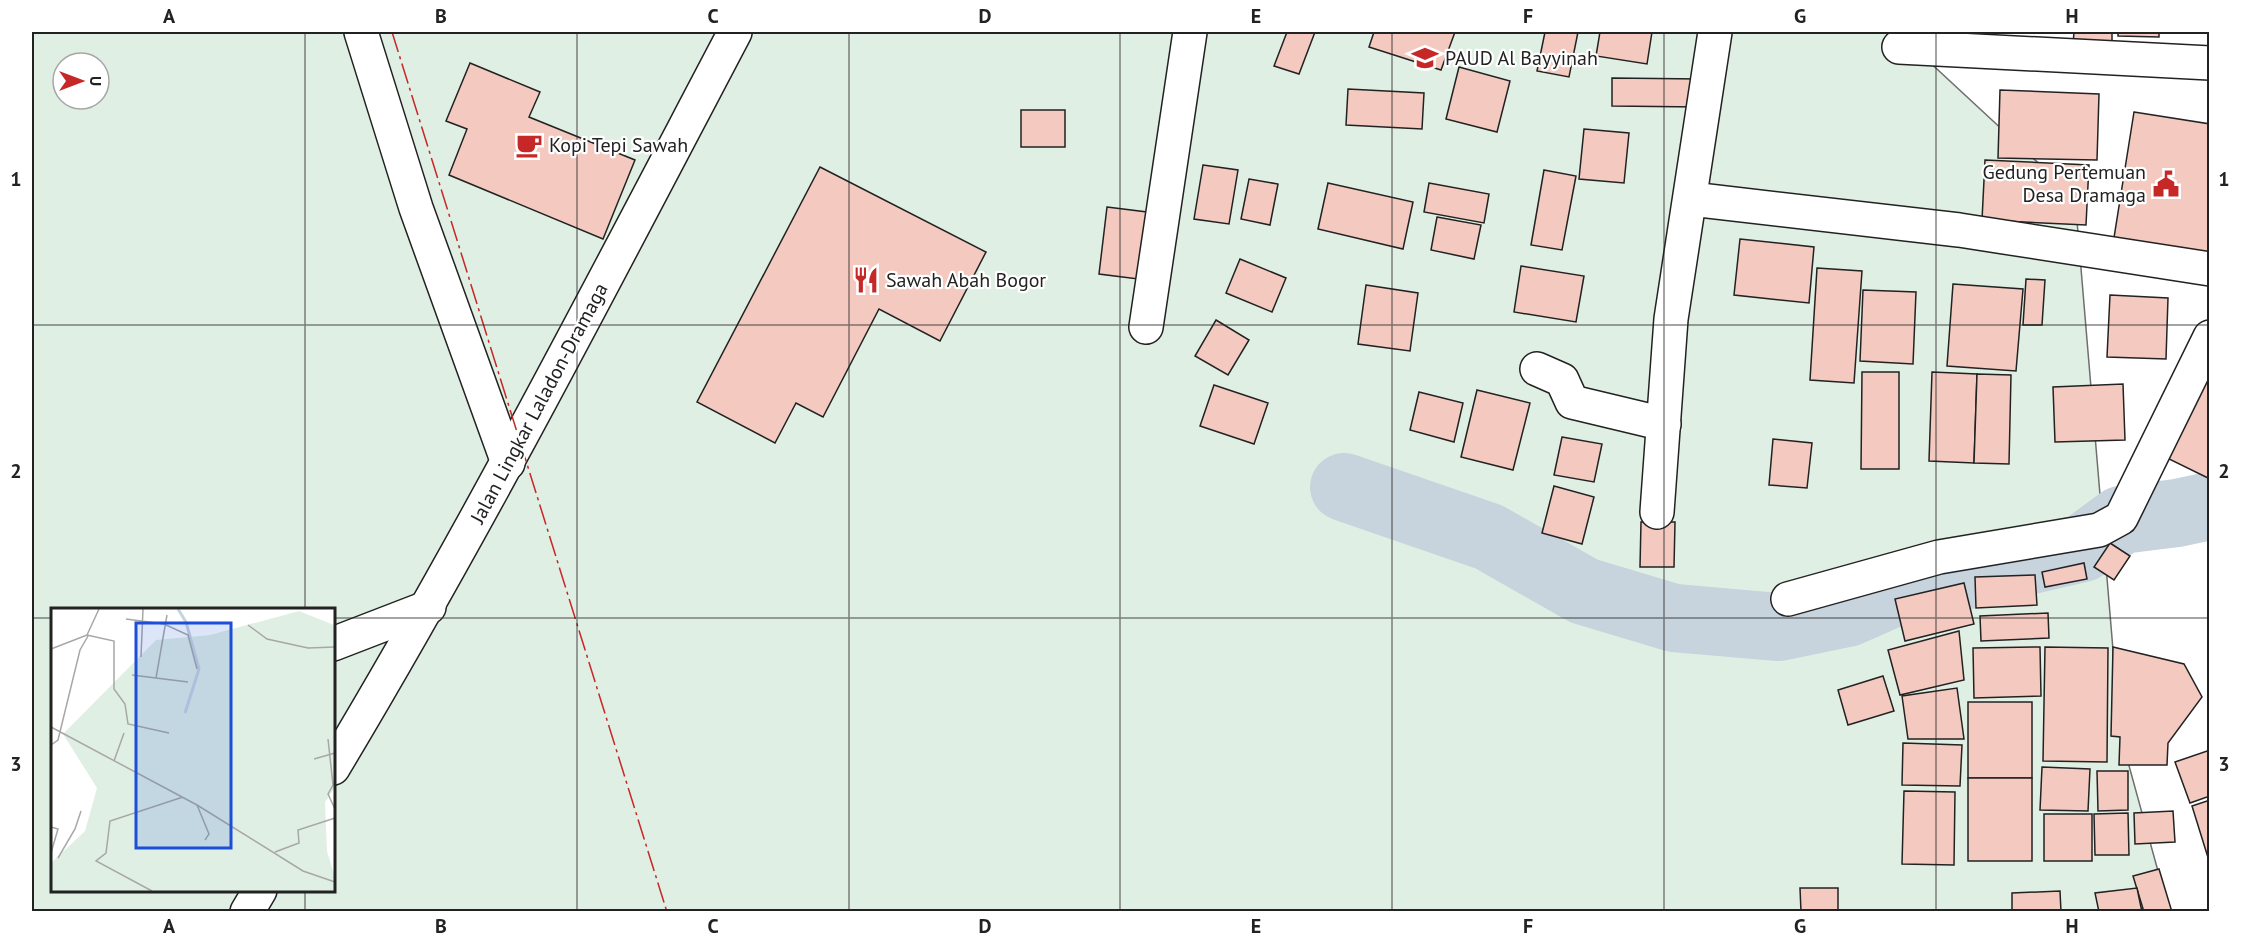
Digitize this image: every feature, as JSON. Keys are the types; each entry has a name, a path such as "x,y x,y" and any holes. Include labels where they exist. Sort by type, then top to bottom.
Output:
{"street":[{"path":"361,32 416,208 508,464"},
{"name":"Jalan Lingkar Laladon-Dramaga","path":"334,766 429,607 508,464 735,32"},
{"path":"1146,327 1190,32"},
{"path":"1657,512 1671,319 1715,32"},
{"path":"1899,47 2210,63"},
{"path":"1690,199 1959,230 2210,269"},
{"path":"1788,599 1939,556 2099,530 2121,518 2210,337"},
{"path":"1537,369 1562,380 1572,402 1664,424"},
{"path":"334,644 429,607"},
{"path":"248,912 259,892"}],"green space":[{"path":"32,32 1897,32 2075,197 2120,733 2169,911 32,911"}],"building":[{"path":"1287,32 1315,32 1299,74 1274,66"},
{"name":"PAUD Al Bayyinah","path":"1374,32 1455,32 1441,70 1369,47"},
{"path":"1545,32 1578,32 1569,77 1537,71"},
{"path":"1600,32 1652,32 1647,64 1596,56"},
{"path":"2074,32 2112,32 2112,44 2073,44"},
{"path":"2118,32 2159,32 2159,37 2118,36"},
{"name":"Kopi Tepi Sawah","path":"470,63 540,92 529,117 635,160 603,239 449,175 467,129 446,121"},
{"path":"1459,67 1510,81 1497,132 1446,119"},
{"path":"1612,78 1700,79 1699,107 1612,106"},
{"path":"1348,89 1424,93 1422,129 1346,125"},
{"path":"2000,90 2099,94 2097,160 1998,158"},
{"path":"1021,110 1065,110 1065,147 1021,147"},
{"name":"Gedung Pertemuan Desa Dramaga","path":"2134,112 2210,124 2208,259 2113,244"},
{"path":"1584,129 1629,133 1624,183 1579,179"},
{"path":"1985,160 2089,165 2086,225 1982,220"},
{"path":"1203,165 1238,170 1229,224 1194,219"},
{"name":"Sawah Abah Bogor","path":"820,167 986,252 940,341 879,309 823,417 796,403 775,443 697,402"},
{"path":"1544,170 1576,176 1562,250 1531,245"},
{"path":"1249,179 1278,184 1270,225 1241,219"},
{"path":"1328,183 1413,202 1403,249 1318,229"},
{"path":"1429,183 1489,194 1484,223 1424,212"},
{"path":"1107,207 1155,213 1146,280 1099,274"},
{"path":"1437,217 1481,225 1474,259 1431,250"},
{"path":"1740,239 1814,247 1809,303 1734,295"},
{"path":"1240,259 1286,278 1272,312 1226,293"},
{"path":"1521,266 1584,276 1576,322 1514,312"},
{"path":"1817,268 1862,271 1854,383 1810,380"},
{"path":"2026,279 2045,280 2042,325 2023,325"},
{"path":"1953,284 2023,289 2016,371 1947,366"},
{"path":"1366,285 1418,293 1410,351 1358,344"},
{"path":"1863,290 1916,292 1913,364 1860,361"},
{"path":"2110,295 2168,298 2166,359 2107,357"},
{"path":"1216,320 1249,340 1228,375 1195,356"},
{"path":"1862,372 1899,372 1899,469 1861,469"},
{"path":"1932,372 1977,374 1974,463 1929,461"},
{"path":"1977,374 2011,375 2009,464 1974,463"},
{"path":"2210,374 2210,479 2167,458"},
{"path":"2123,384 2125,440 2055,442 2053,387"},
{"path":"1214,385 1268,403 1254,444 1200,426"},
{"path":"1477,390 1530,403 1513,470 1461,457"},
{"path":"1419,392 1463,403 1454,442 1410,430"},
{"path":"1562,437 1602,444 1594,482 1554,475"},
{"path":"1773,439 1812,443 1807,488 1769,485"},
{"path":"1554,486 1594,497 1582,544 1542,533"},
{"path":"1641,522 1675,522 1674,567 1640,567"},
{"path":"2110,543 2130,556 2114,580 2094,567"},
{"path":"2084,563 2087,579 2045,587 2042,572"},
{"path":"2035,575 2037,605 1976,608 1975,577"},
{"path":"1964,583 1974,624 1905,641 1895,599"},
{"path":"2048,613 2049,638 1981,641 1980,616"},
{"path":"1959,631 1964,680 1900,695 1888,650"},
{"path":"2040,647 2041,696 1974,698 1973,648"},
{"path":"2045,647 2108,648 2107,762 2043,761"},
{"path":"2113,647 2184,664 2202,697 2168,743 2167,765 2119,765 2120,737 2111,736"},
{"path":"1883,676 1894,711 1848,725 1838,690"},
{"path":"1957,688 1964,739 1908,739 1902,696"},
{"path":"1968,702 2032,702 2032,778 1968,778"},
{"path":"1903,743 1962,745 1960,786 1902,785"},
{"path":"2210,750 2210,796 2190,803 2175,762"},
{"path":"2042,767 2090,769 2088,811 2040,810"},
{"path":"2097,771 2128,771 2128,810 2098,811"},
{"path":"1968,778 2032,778 2032,861 1968,861"},
{"path":"1904,791 1955,792 1954,865 1902,864"},
{"path":"2210,800 2210,864 2192,806"},
{"path":"2173,811 2175,842 2135,844 2134,813"},
{"path":"2128,813 2129,855 2095,855 2094,814"},
{"path":"2044,814 2092,814 2092,861 2044,861"},
{"path":"2159,869 2172,912 2144,912 2133,876"},
{"path":"1800,888 1838,888 1838,912 1801,912"},
{"path":"2137,888 2142,912 2099,912 2095,893"},
{"path":"2060,891 2061,912 2012,912 2012,893"}],"waterway":[{"path":"1344,487 1489,537 1584,591 1674,618 1779,627 1847,613 1895,592 2083,548 2121,520 2210,506"}],"power":[{"path":"392,32 667,912"}],"place":[{"name":"PAUD Al Bayyinah","path":"1425,58"},
{"name":"Kopi Tepi Sawah","path":"529,145"},
{"name":"Gedung Pertemuan Desa Dramaga","path":"2166,184"},
{"name":"Sawah Abah Bogor","path":"866,280"}]}
